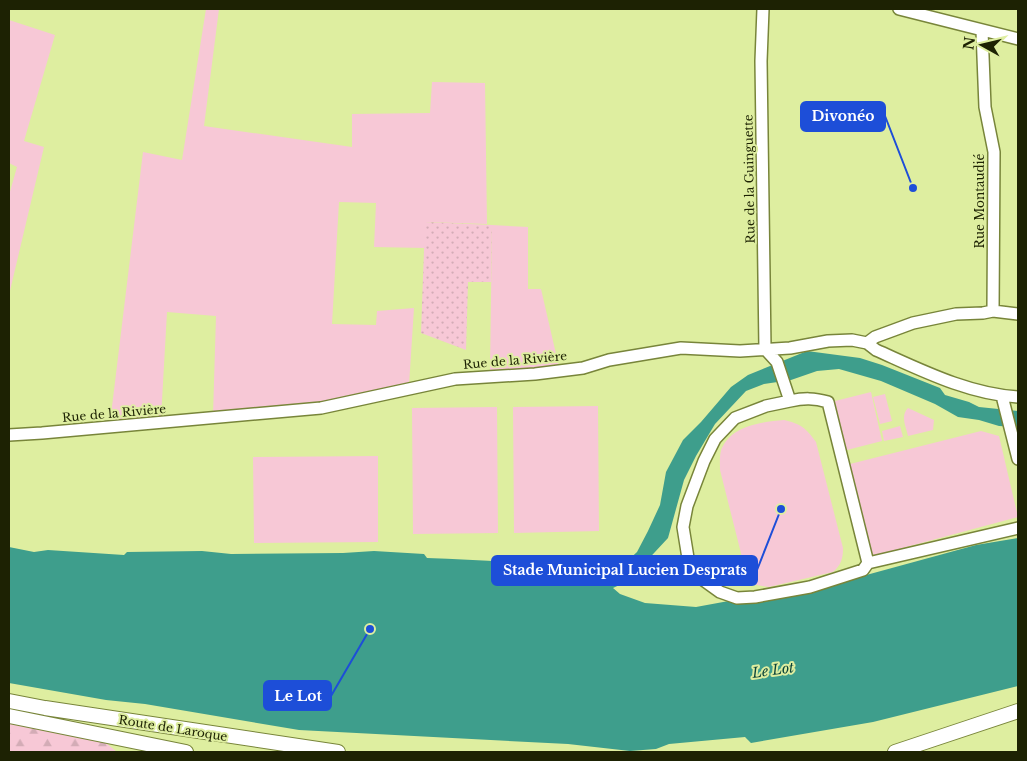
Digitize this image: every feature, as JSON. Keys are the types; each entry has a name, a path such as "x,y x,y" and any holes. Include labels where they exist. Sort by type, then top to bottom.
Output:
{"main road":[{"name":"Route de Laroque","path":"9,701 338,752"},
{"path":"895,752 1018,711"},
{"path":"9,716 186,752"}],"street":[{"name":"Rue de la Guinguette","path":"763,9 761,61 765,349"},
{"path":"900,9 1018,39"},
{"name":"Rue Montaudié","path":"982,31 985,107 994,152 993,311"},
{"path":"1018,314 993,311 956,314 913,323 875,337 867,343 876,350 969,388 1003,399 1018,398"},
{"name":"Rue de la Rivière","path":"9,435 42,434 321,408 455,379 535,374 583,368 609,360 680,348 740,351 790,348 828,341 852,340 867,343"},
{"path":"765,349 777,362 790,401"},
{"path":"868,563 828,402 813,398 802,398 766,406 735,418 715,439 687,506 684,527 688,558 695,574 720,592 737,598 810,586 863,570 868,563 1018,528"},
{"path":"1003,399 1018,459"}],"green space":[{"path":"206,9 219,9 204,126 352,147 352,114 430,113 432,82 485,83 487,224 426,222 425,248 374,247 376,203 339,202 332,324 376,325 377,311 414,308 409,385 314,404 213,415 216,316 167,312 161,418 110,423 143,152 182,160"},
{"path":"9,20 55,35 24,141 44,147 9,295 9,195 17,167 9,163"},
{"path":"425,222 492,225 491,282 468,282 466,350 421,333"},
{"path":"492,225 528,227 528,289 541,289 559,367 490,371"},
{"path":"871,392 882,441 843,451 831,402"},
{"path":"885,394 892,421 880,424 873,397"},
{"path":"598,406 599,531 514,533 513,407"},
{"path":"497,407 498,533 413,534 412,408"},
{"path":"908,408 934,420 933,430 908,436 904,414"},
{"path":"784,420 803,427 816,442 843,552 840,564 833,572 769,587 756,585 747,577 720,470 720,458 723,446 734,433 750,426"},
{"path":"900,426 903,437 884,441 882,431"},
{"path":"981,431 999,436 1018,517 869,557 846,465"},
{"path":"378,456 378,542 254,543 253,457"},
{"path":"9,722 106,743 117,752 9,752"}],"water":[{"path":"807,351 860,358 940,388 945,395 979,407 1018,411 1018,427 999,426 979,420 958,417 935,404 881,381 839,369 817,371 791,380 764,384 746,391 715,424 696,456 684,480 668,538 628,581 613,588 620,594 645,603 696,607 859,577 976,545 1018,538 1018,686 873,722 751,743 745,737 669,744 656,749 630,751 568,744 299,730 9,683 9,547 34,552 48,550 124,555 127,552 202,551 231,554 374,551 424,554 427,558 508,562 573,572 586,571 613,563 621,567 637,552 648,531 660,505 666,472 683,440 731,387 748,375"}],"place":[{"name":"Divonéo","path":"913,188"},
{"name":"Stade Municipal Lucien Desprats","path":"781,509"},
{"name":"Le Lot","path":"370,629"}]}
